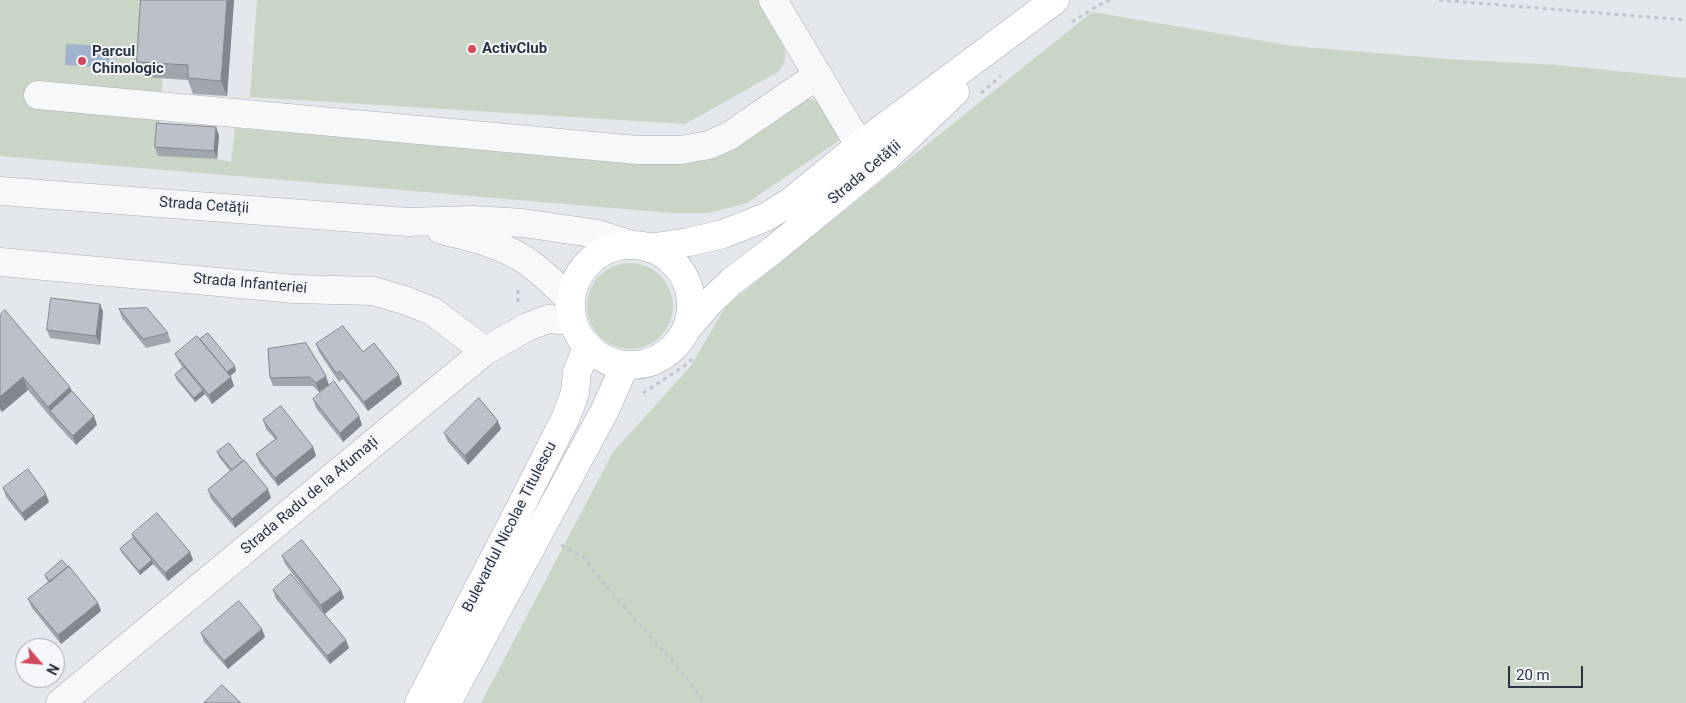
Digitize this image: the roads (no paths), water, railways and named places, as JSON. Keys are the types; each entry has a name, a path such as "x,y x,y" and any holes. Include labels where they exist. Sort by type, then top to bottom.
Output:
{"main road":[{"name":"Strada Cetății","path":"1047,5 888,156 732,281 709,303 674,347 666,354 647,363 626,365 605,359 588,346 577,330 572,311 574,286 590,261 603,252 617,247 689,242 723,234 766,217 790,202 859,146 1047,5"},
{"name":"Strada Cetății","path":"640,246 662,254 673,262 682,274 688,287 691,302 690,316 685,331"},
{"name":"Bulevardul Nicolae Titulescu","path":"419,703 566,417 575,393 577,372 588,346"},
{"name":"Bulevardul Nicolae Titulescu","path":"447,703 605,410 626,365"}],"street":[{"path":"760,260 768,244 780,231 852,173 860,158 859,146 773,0"},
{"path":"38,95 637,150 681,150 709,145 730,136 818,75"},
{"name":"Strada Cetății","path":"0,191 408,222 473,220 523,223 598,234 640,246"},
{"name":"Strada Cetății","path":"408,222 469,237 502,248 526,261 548,278 572,311"},
{"name":"Strada Infanteriei","path":"0,262 294,289 373,291 432,311 485,351"},
{"name":"Strada Radu de la Afumați","path":"60,703 485,351 527,327 572,311"}],"water":[{"path":"66,44 110,46 109,68 65,65"}],"place":[{"name":"ActivClub","path":"472,49"},
{"name":"Parcul Chinologic","path":"82,61"}]}
